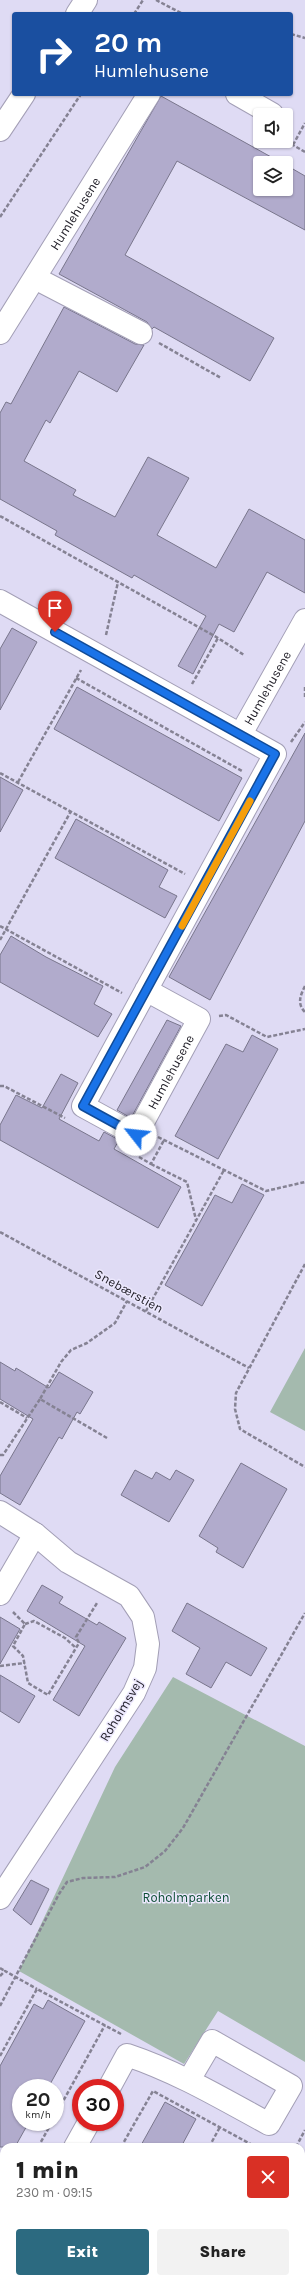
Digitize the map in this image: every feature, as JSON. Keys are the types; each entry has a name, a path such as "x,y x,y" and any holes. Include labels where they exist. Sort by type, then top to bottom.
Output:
{"street":[{"path":"78,12 86,0"},
{"path":"0,130 23,96"},
{"name":"Humlehusene","path":"0,333 148,96"},
{"path":"240,96 262,108"},
{"path":"35,278 141,333"},
{"name":"Humlehusene","path":"0,601 275,754 83,1106 136,1135 199,1019 143,997"},
{"name":"Humlehusene","path":"241,734 305,620"},
{"name":"Roholmsvej","path":"0,1512 40,1538 68,1562 130,1596 143,1617 148,1644 145,1668 134,1693 0,1898"},
{"path":"5,1601 40,1538"},
{"path":"114,2079 128,2056 156,2065 189,2080"},
{"path":"77,2143 84,2131"}],"path":[{"path":"135,12 144,0"},
{"path":"156,0 179,12"},
{"path":"293,35 305,38"},
{"path":"0,217 80,96"},
{"path":"305,123 293,145 305,152"},
{"path":"141,333 221,378"},
{"path":"0,516 218,638 244,655"},
{"path":"18,782 76,678 94,654 104,645 118,582"},
{"path":"182,702 218,638"},
{"path":"76,678 260,782"},
{"path":"305,687 305,697"},
{"path":"0,773 204,885"},
{"path":"0,940 71,811"},
{"path":"0,926 143,997"},
{"path":"305,986 299,1000 300,1007 305,1012"},
{"path":"199,1019 226,1015 267,1037 305,1029"},
{"path":"140,1127 266,1191 305,1182"},
{"path":"151,1164 187,1182 196,1220"},
{"path":"145,1311 224,1170"},
{"name":"Snebærstien","path":"0,1232 249,1368"},
{"path":"305,1264 236,1392 235,1409 240,1429 305,1467"},
{"path":"0,1455 4,1455 40,1399 61,1362 71,1350 87,1342 115,1323 127,1301"},
{"path":"40,1399 106,1438"},
{"path":"0,1402 27,1418"},
{"path":"76,1648 65,1638 34,1621 25,1624 13,1646 23,1656 28,1683 48,1695 79,1643 76,1637 108,1584"},
{"path":"5,1601 25,1624"},
{"path":"0,2006 58,1894 67,1882 83,1878 115,1877 145,1867 165,1851 183,1828 305,1613"},
{"path":"0,1666 25,1663"},
{"path":"0,1968 124,2036"},
{"path":"0,1976 5,1971"},
{"path":"0,2056 38,1989"},
{"path":"64,2100 105,2025"},
{"path":"123,2143 153,2091 249,2143"},
{"path":"211,2143 220,2127"},
{"path":"298,2143 305,2130"},
{"path":"40,2143 47,2131"}],"green space":[{"path":"305,1348 305,1431 270,1412"},
{"name":"Roholmparken","path":"173,1677 305,1746 305,2062 218,2011 184,2064 19,1971 115,1767"}],"building":[{"path":"161,96 269,156 253,156 253,196 293,196 293,169 305,176 305,230 177,161 125,255 274,338 250,381 154,327 152,329 147,322 59,274"},
{"path":"64,307 135,344 144,345 117,392 79,371 50,423 46,420 24,461 76,490 73,495 115,517 148,457 189,478 157,535 216,568 249,509 305,540 305,593 267,572 234,632 219,624 193,674 178,666 206,616 134,575 132,578 55,535 57,531 0,499 0,413 6,402 11,404"},
{"path":"12,628 37,642 0,710 0,649"},
{"path":"77,687 242,778 219,821 54,729"},
{"path":"305,733 305,821 210,1000 169,977"},
{"path":"0,777 23,790 0,832"},
{"path":"76,819 168,870 159,887 177,896 165,918 55,858"},
{"path":"11,936 46,957 103,986 94,1004 112,1014 98,1037 0,982 0,955"},
{"path":"167,1020 181,1026 131,1118 117,1110"},
{"path":"252,1035 278,1049 218,1159 175,1136 226,1044 243,1052"},
{"path":"61,1074 78,1083 59,1119 99,1141 104,1132 119,1140 114,1149 181,1187 158,1228 0,1140 0,1125 16,1095 42,1108"},
{"path":"242,1184 264,1195 202,1306 165,1285 215,1195 232,1203"},
{"path":"0,1362 15,1371 16,1368 49,1388 59,1372 93,1392 80,1414 77,1412 62,1439 59,1437 20,1505 0,1493 0,1476 33,1419 0,1399"},
{"path":"241,1463 287,1489 243,1568 216,1552 218,1548 199,1536"},
{"path":"135,1470 152,1479 156,1472 170,1480 176,1470 194,1480 169,1522 121,1495"},
{"path":"42,1585 63,1597 59,1603 97,1625 99,1622 126,1638 79,1716 53,1700 85,1646 27,1611"},
{"path":"187,1603 267,1648 251,1676 226,1662 211,1688 186,1674 200,1648 172,1631"},
{"path":"0,1617 20,1629 0,1664"},
{"path":"0,1675 35,1696 19,1723 0,1711"},
{"path":"31,1880 49,1889 31,1925 13,1910"},
{"path":"48,2000 85,2021 53,2079 12,2079 12,2131 24,2131 17,2143 0,2143 0,2066 34,2004 43,2009"},
{"path":"165,2102 196,2119 183,2143 142,2143"}],"slow traffic":[{"path":"182,926 250,801"}],"route":[{"path":"55,632 275,754 83,1106 136,1135"}]}
